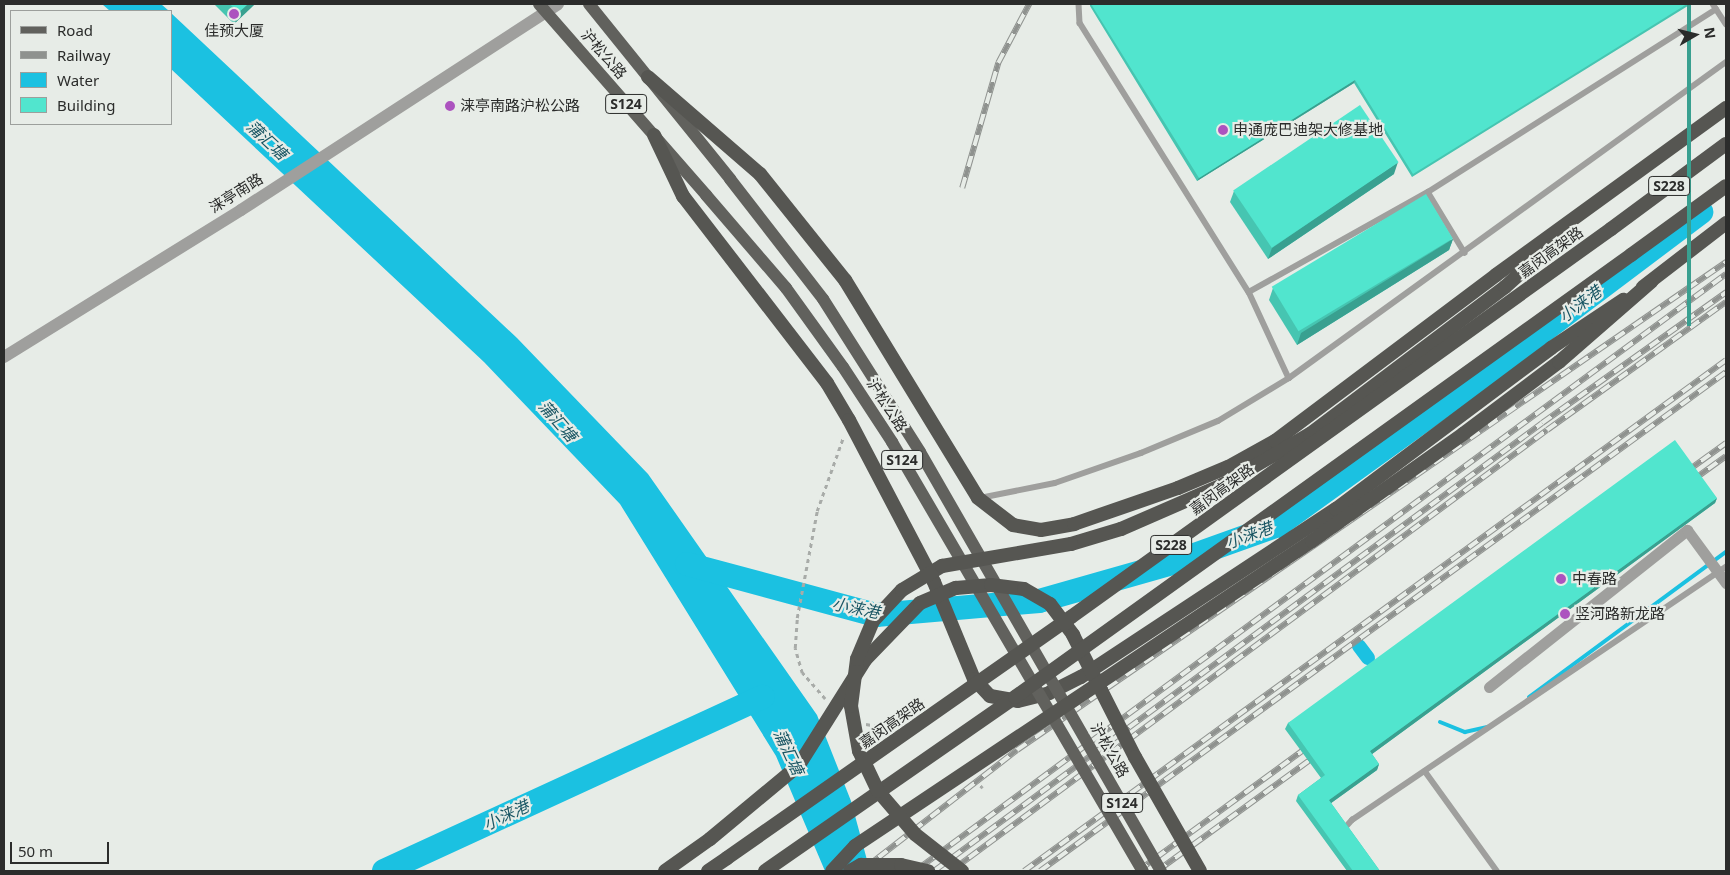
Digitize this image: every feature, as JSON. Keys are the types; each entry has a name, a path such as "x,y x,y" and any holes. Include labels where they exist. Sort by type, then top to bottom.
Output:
{"highway":[{"path":"648,77 760,174 845,280 978,498 1013,525 1041,530 1074,524 1228,467 1275,441 1496,274 1594,206 1726,108"},
{"path":"654,135 683,196 827,384 849,420 934,582 962,656 974,679 990,696 1018,701 1049,693 1081,676 1336,509 1551,348 1652,281"},
{"name":"嘉闵高架路","path":"708,871 1080,611 1726,144"},
{"name":"S228","path":"765,871 1015,697 1726,186"},
{"path":"962,871 915,834 878,791 859,750 851,706 856,659 873,621 902,590 942,566 1071,544 1121,528 1222,485 1310,434 1390,374 1505,287 1594,206"},
{"path":"832,871 855,846 1312,541 1463,434 1559,362 1652,281 1726,223"},
{"path":"665,871 710,840 799,765 865,660 920,603 956,588 991,585 1024,589 1050,604 1068,627 1200,871"},
{"path":"850,871 861,865 901,865 928,871"}],"main road":[{"name":"沪松公路","path":"590,4 730,179 823,300 920,452 1161,871"},
{"name":"沪松公路","path":"542,8 786,288 843,367 896,450 1143,871"}],"street":[{"name":"涞亭南路","path":"4,357 241,210 349,140 542,8 558,4"},
{"path":"1489,687 1687,530 1698,546 1720,569 1726,583"}],"lane":[{"path":"1079,4 1080,23 1249,292 1289,378"},
{"path":"1249,292 1428,192 1714,6 1726,24"},
{"path":"978,498 1055,483 1140,454 1218,421 1289,378 1726,62"},
{"path":"1428,192 1465,252"},
{"path":"1342,840 1342,831 1352,820 1720,569"},
{"path":"1425,771 1497,871"}],"path":[{"path":"828,701 802,673 795,648 797,618 806,561 817,511 849,420"},
{"path":"859,720 890,729"},
{"path":"970,776 983,788"}],"water":[{"path":"102,4 161,4 168,10 109,10"},
{"name":"蒲汇塘","path":"172,14 517,338 648,474 817,715 851,801 870,871 825,871 776,756 620,504 484,362 172,70"}],"building":[{"path":"230,4 248,4 238,13"},
{"name":"申通庞巴迪架大修基地","path":"1091,4 1687,4 1413,174 1355,80 1199,178"},
{"path":"1360,105 1399,162 1272,248 1233,191"},
{"path":"1426,194 1453,239 1298,331 1272,287"},
{"name":"中春路","path":"1675,440 1717,498 1370,751 1379,764 1329,800 1380,871 1353,871 1298,795 1325,775 1288,723"}],"waterway":[{"name":"小涞港","path":"687,564 876,615 1039,601 1172,563 1278,525 1461,393 1701,212"},
{"path":"1278,525 1284,533"},
{"path":"1529,697 1726,552"},
{"path":"1359,646 1368,658"},
{"name":"小涞港","path":"384,871 763,697"},
{"path":"1440,722 1465,732 1487,727"}],"railway":[{"path":"962,188 998,63 1029,4"},
{"path":"861,871 1017,750 1726,262"},
{"path":"915,871 1726,274"},
{"path":"934,871 1542,423 1726,292"},
{"path":"951,871 1547,430 1726,302"},
{"path":"1024,871 1726,360"},
{"path":"1040,871 1726,372"},
{"path":"1683,474 1726,443"},
{"path":"1690,482 1726,456"},
{"path":"1138,871 1313,743"},
{"path":"1157,871 1321,752"}],"place":[{"name":"佳预大厦","path":"234,14"},
{"name":"涞亭南路沪松公路","path":"450,106"},
{"name":"申通庞巴迪架大修基地","path":"1223,130"},
{"name":"中春路","path":"1561,579"},
{"name":"竖河路新龙路","path":"1565,614"}]}
